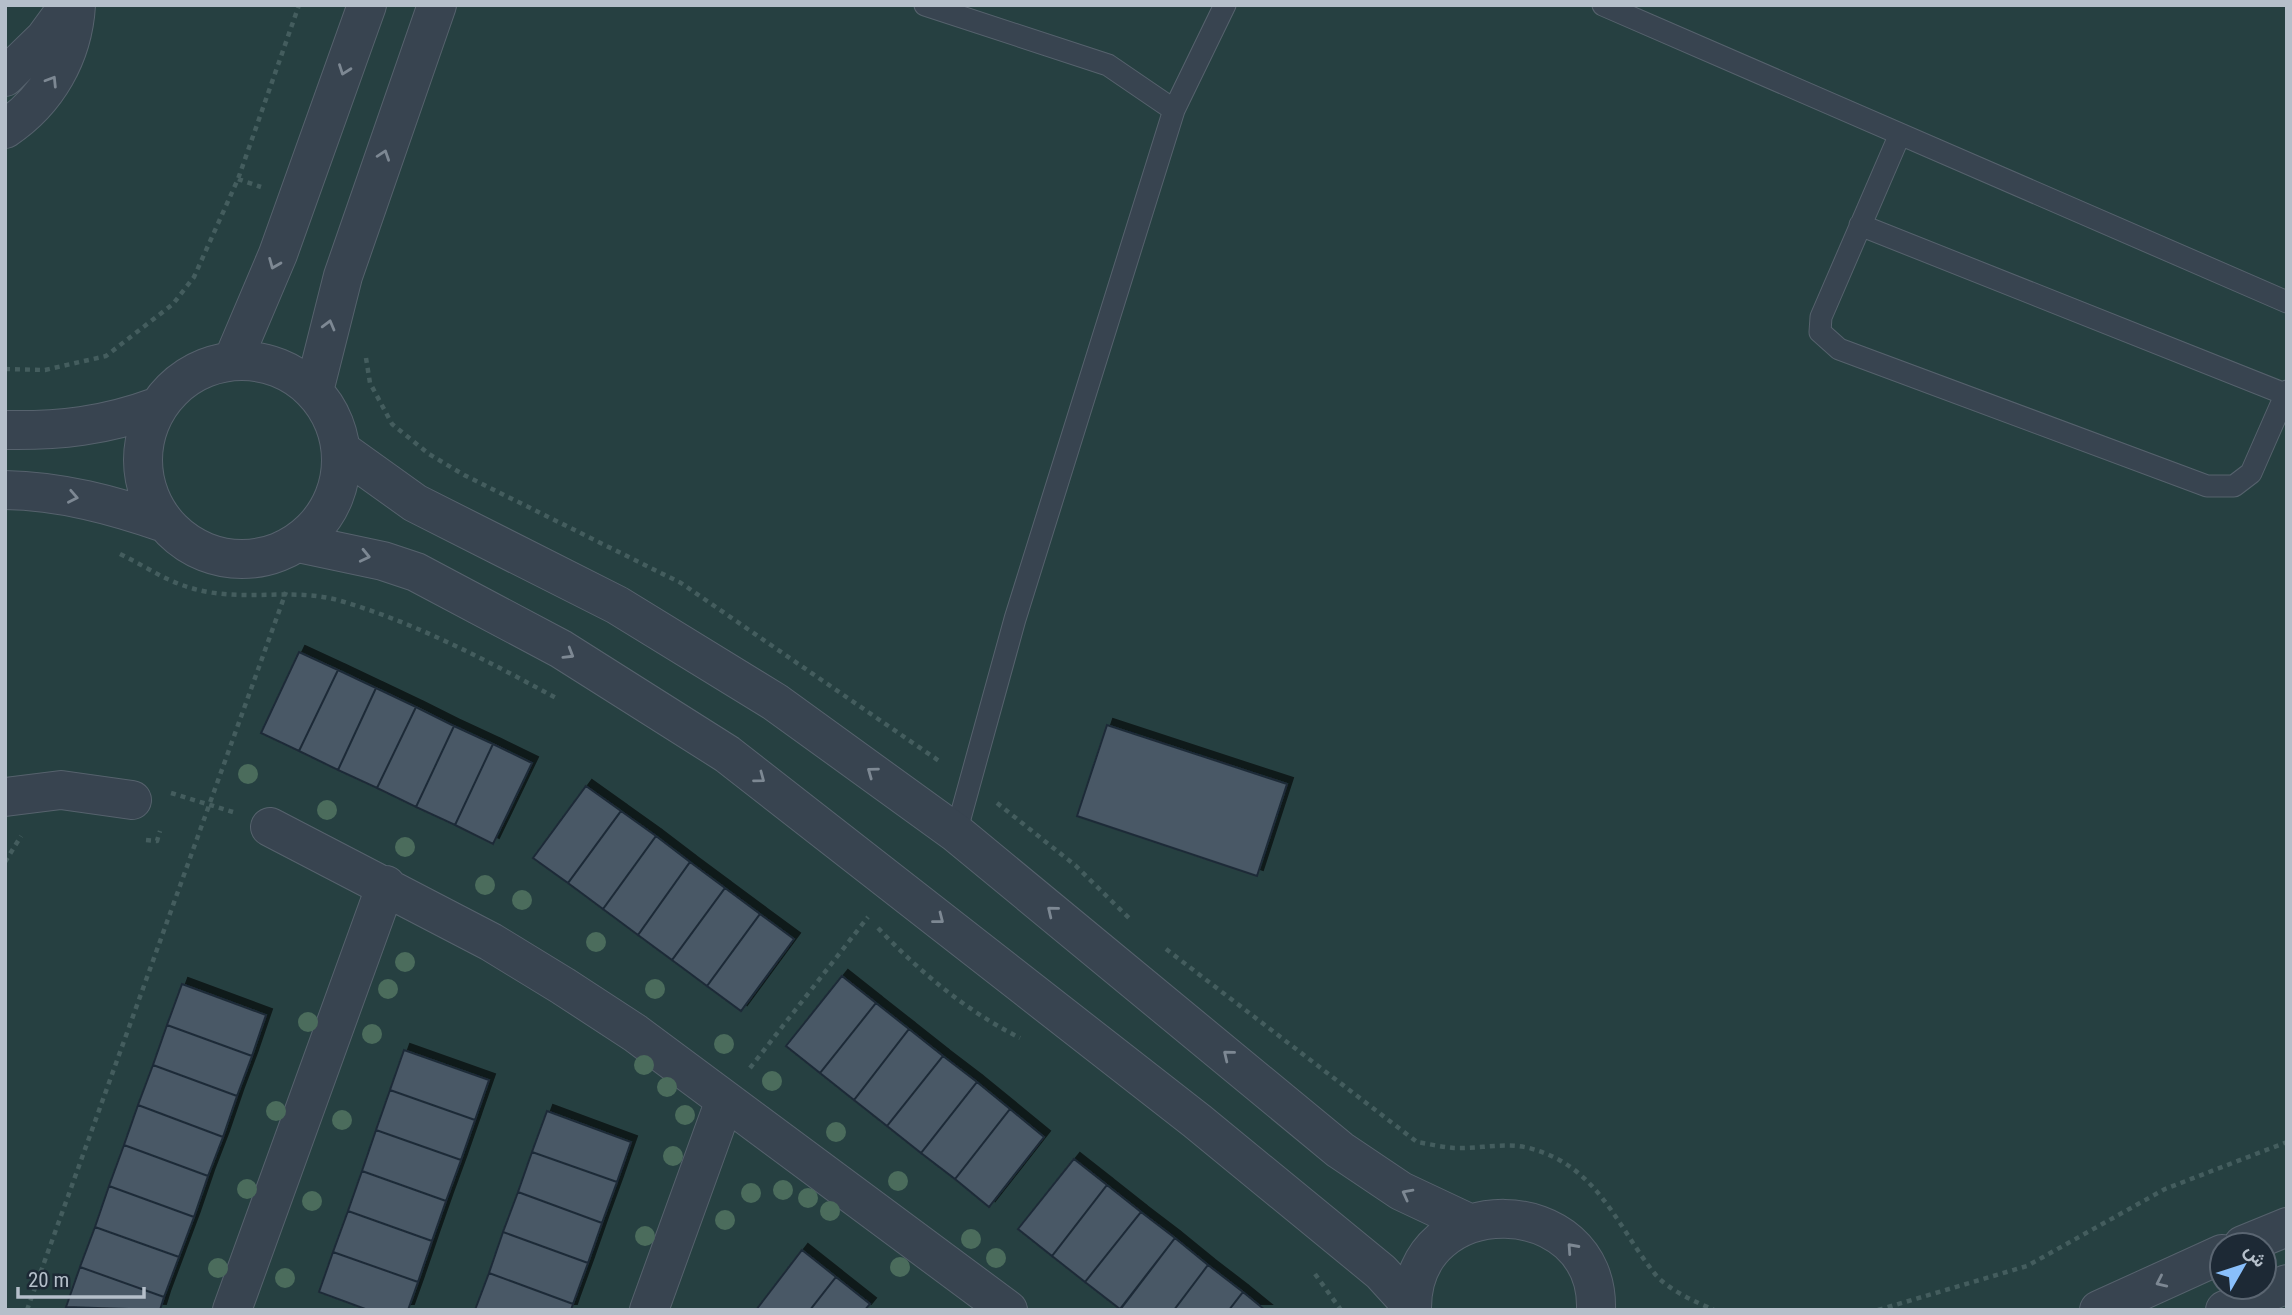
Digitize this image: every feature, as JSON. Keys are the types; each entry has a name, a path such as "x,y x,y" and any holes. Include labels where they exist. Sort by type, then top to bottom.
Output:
{"street":[{"path":"5,77 45,38 69,5"},
{"path":"5,129 39,100 56,77 68,50 76,5"},
{"path":"233,360 278,254 367,5"},
{"path":"314,391 343,275 437,5"},
{"path":"233,360 263,362 290,373 314,391 327,409 341,450 340,478 332,503 318,525 298,543 271,555 242,560 213,556 187,543 165,523 149,496 142,466 145,436 156,407 176,384 203,368 233,360"},
{"path":"5,430 87,428 156,407"},
{"path":"341,450 415,503 617,605 775,702 956,833 1340,1150 1401,1191 1469,1223"},
{"path":"5,490 67,495 116,506 165,523"},
{"path":"298,543 383,561 416,572 561,649 727,754 1197,1121 1381,1272 1412,1308"},
{"path":"5,797 61,790 132,800"},
{"path":"270,827 491,942 635,1033 1008,1310"},
{"path":"232,1310 386,885"},
{"path":"649,1310 724,1100"},
{"path":"1412,1308 1423,1265 1450,1234 1469,1223 1497,1217 1526,1219 1552,1230 1575,1249 1590,1274 1601,1307"},
{"path":"2099,1310 2208,1260"},
{"path":"2225,1310 2287,1284"}],"lane":[{"path":"925,5 1108,65 1174,110"},
{"path":"956,833 1015,619 1174,110 1225,5"},
{"path":"1602,5 2287,302"},
{"path":"1860,225 2286,392 2251,473 2234,486 2207,486 1839,349 1820,332 1821,317 1860,225 1900,134"}],"path":[{"path":"5,369 45,370 106,356 173,304 194,277 238,179 299,5"},
{"path":"109,549 172,584 211,592 244,595 286,592 340,600 451,643 559,700"},
{"path":"27,1310 286,592"},
{"path":"859,909 915,966 966,1007 1031,1043"},
{"path":"724,1100 868,917"},
{"path":"1878,1310 2026,1266 2165,1189 2287,1142"},
{"path":"1311,1269 1341,1310"}],"green space":[{"path":"5,5 2287,5 2287,1310 5,1310"}],"building":[{"path":"299,652 338,670 299,751 261,733"},
{"path":"338,670 376,688 338,770 299,751"},
{"path":"376,688 416,707 377,788 338,770"},
{"path":"416,707 454,726 416,807 377,788"},
{"path":"1107,725 1287,784 1257,876 1077,816"},
{"path":"454,726 493,744 455,825 416,807"},
{"path":"493,744 532,763 493,844 455,825"},
{"path":"586,786 621,811 568,883 533,858"},
{"path":"621,811 656,836 603,909 568,883"},
{"path":"656,836 690,862 638,935 603,909"},
{"path":"690,862 725,888 672,960 638,935"},
{"path":"725,888 760,914 707,986 672,960"},
{"path":"760,914 794,939 741,1011 707,986"},
{"path":"842,976 876,1003 820,1073 786,1046"},
{"path":"182,984 266,1015 252,1056 167,1025"},
{"path":"876,1003 909,1029 854,1100 820,1073"},
{"path":"167,1025 252,1056 237,1096 153,1065"},
{"path":"909,1029 943,1056 887,1126 854,1100"},
{"path":"404,1050 489,1080 475,1120 390,1090"},
{"path":"943,1056 977,1082 921,1153 887,1126"},
{"path":"153,1065 237,1096 223,1137 138,1105"},
{"path":"977,1082 1010,1109 955,1179 921,1153"},
{"path":"390,1090 475,1120 461,1160 376,1130"},
{"path":"138,1105 223,1137 208,1176 124,1145"},
{"path":"1010,1109 1044,1137 989,1207 955,1179"},
{"path":"547,1111 631,1142 617,1182 532,1152"},
{"path":"376,1130 461,1160 446,1201 362,1171"},
{"path":"124,1145 208,1176 194,1217 109,1186"},
{"path":"532,1152 617,1182 602,1223 518,1192"},
{"path":"1074,1159 1107,1185 1052,1256 1018,1229"},
{"path":"362,1171 446,1201 432,1241 348,1211"},
{"path":"1107,1185 1141,1212 1085,1282 1052,1256"},
{"path":"109,1186 194,1217 179,1257 95,1227"},
{"path":"518,1192 602,1223 588,1263 503,1232"},
{"path":"348,1211 432,1241 418,1282 333,1252"},
{"path":"1141,1212 1175,1238 1120,1309 1085,1282"},
{"path":"95,1227 179,1257 164,1297 80,1267"},
{"path":"503,1232 588,1263 573,1304 489,1273"},
{"path":"1175,1238 1208,1265 1174,1310 1120,1310"},
{"path":"802,1250 836,1277 810,1310 756,1310"},
{"path":"333,1252 418,1282 408,1310 368,1310 319,1292"},
{"path":"1208,1265 1243,1292 1229,1310 1174,1310"},
{"path":"80,1267 164,1297 160,1310 66,1307"},
{"path":"489,1273 573,1304 571,1310 475,1310"},
{"path":"836,1277 870,1304 865,1310 810,1310"},
{"path":"1243,1292 1265,1310 1229,1310"}]}
